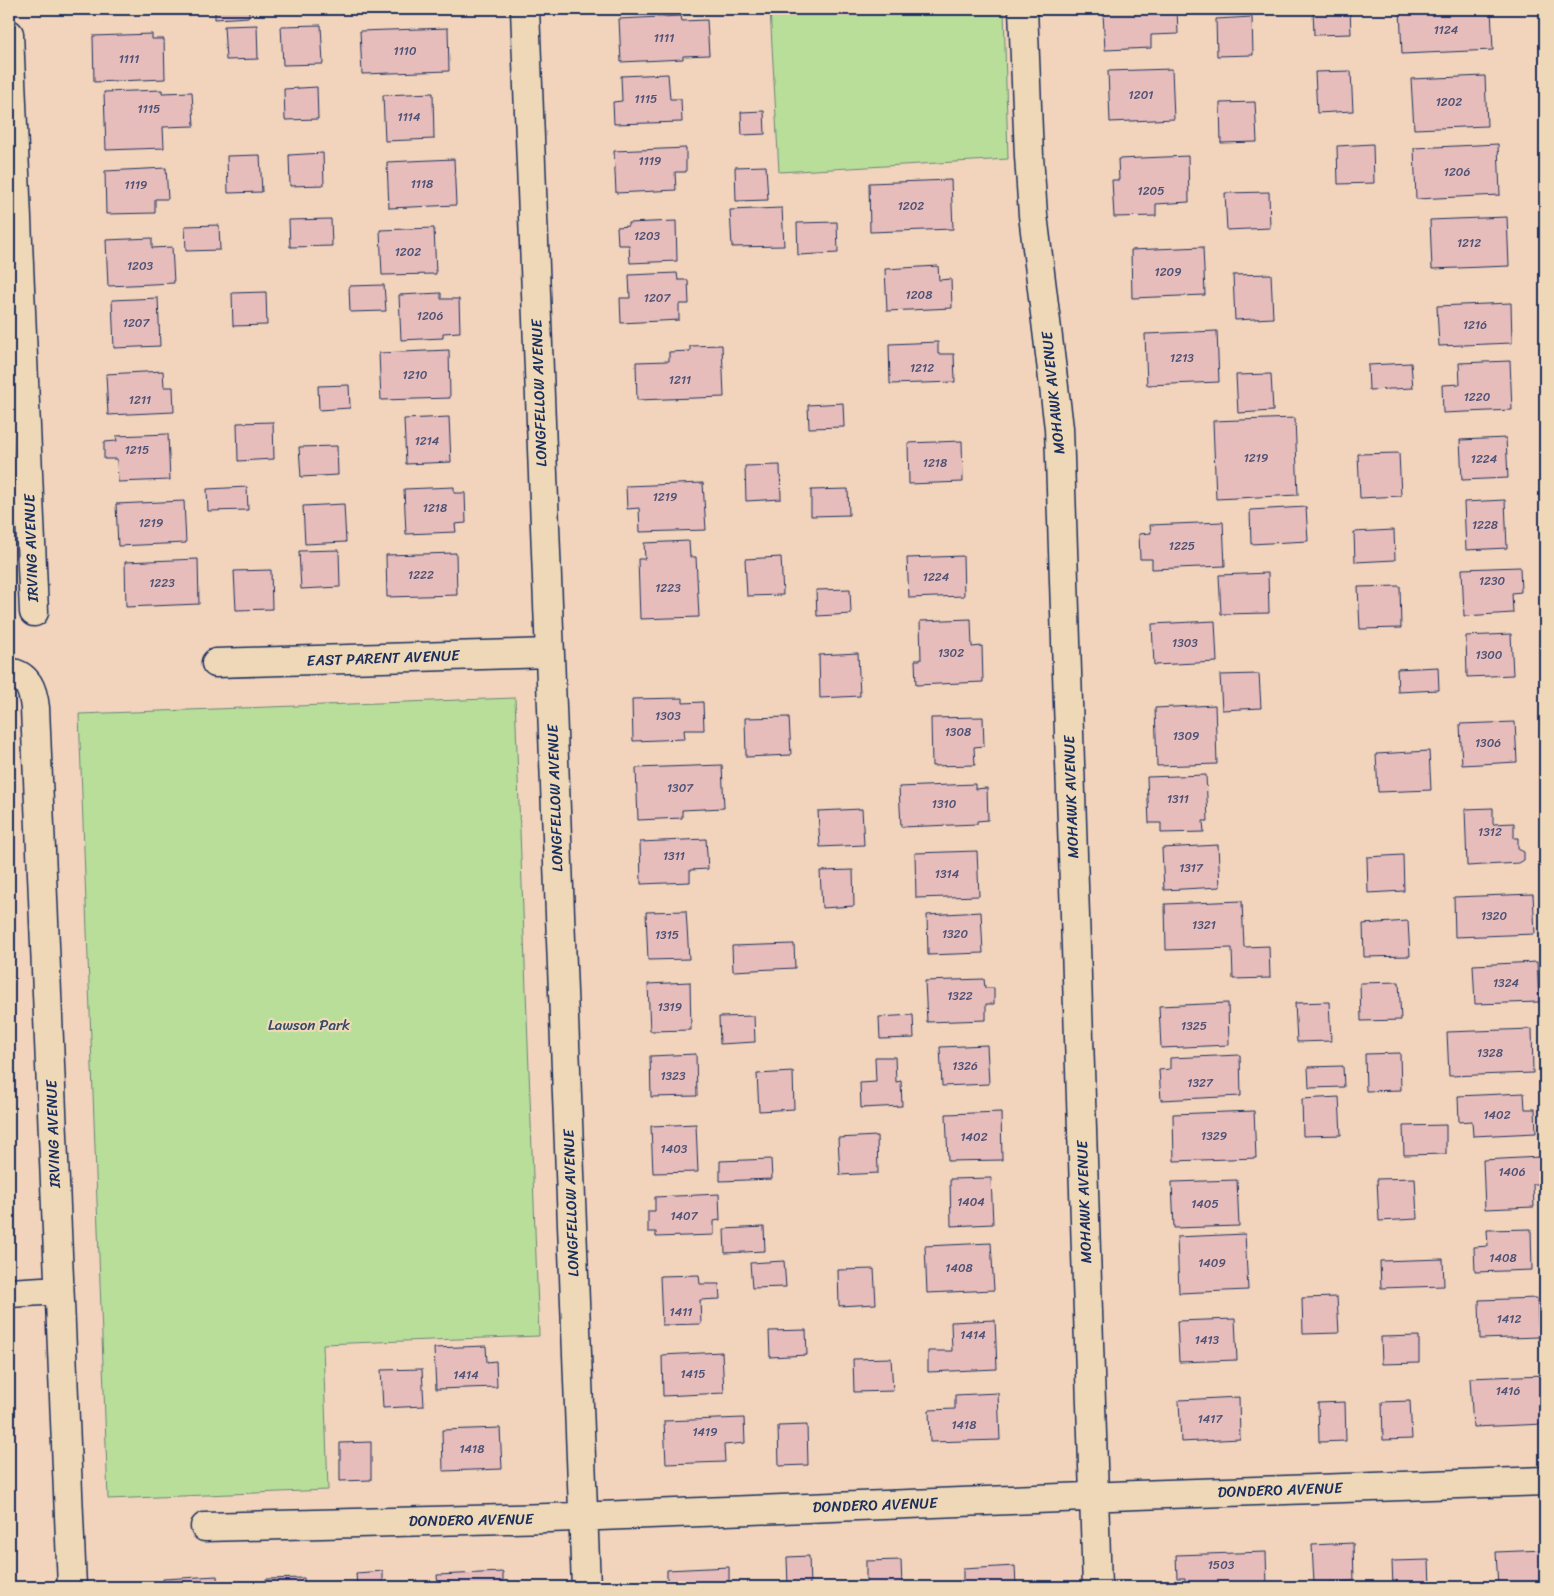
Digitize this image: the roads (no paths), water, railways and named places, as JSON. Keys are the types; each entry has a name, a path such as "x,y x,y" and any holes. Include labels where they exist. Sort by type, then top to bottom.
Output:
{"street":[{"name":"LONGFELLOW AVENUE","path":"525,9 586,1587"},
{"name":"MOHAWK AVENUE","path":"1023,9 1033,205 1059,428 1097,1587"},
{"name":"IRVING AVENUE","path":"9,34 34,612"},
{"name":"EAST PARENT AVENUE","path":"216,663 549,653"},
{"name":"IRVING AVENUE","path":"18,677 34,694 35,708 72,1587"},
{"path":"9,1293 60,1290"},
{"name":"DONDERO AVENUE","path":"205,1527 583,1517 1545,1481"}],"park label":[{"name":"Lawson Park","path":"309,1025"}]}
